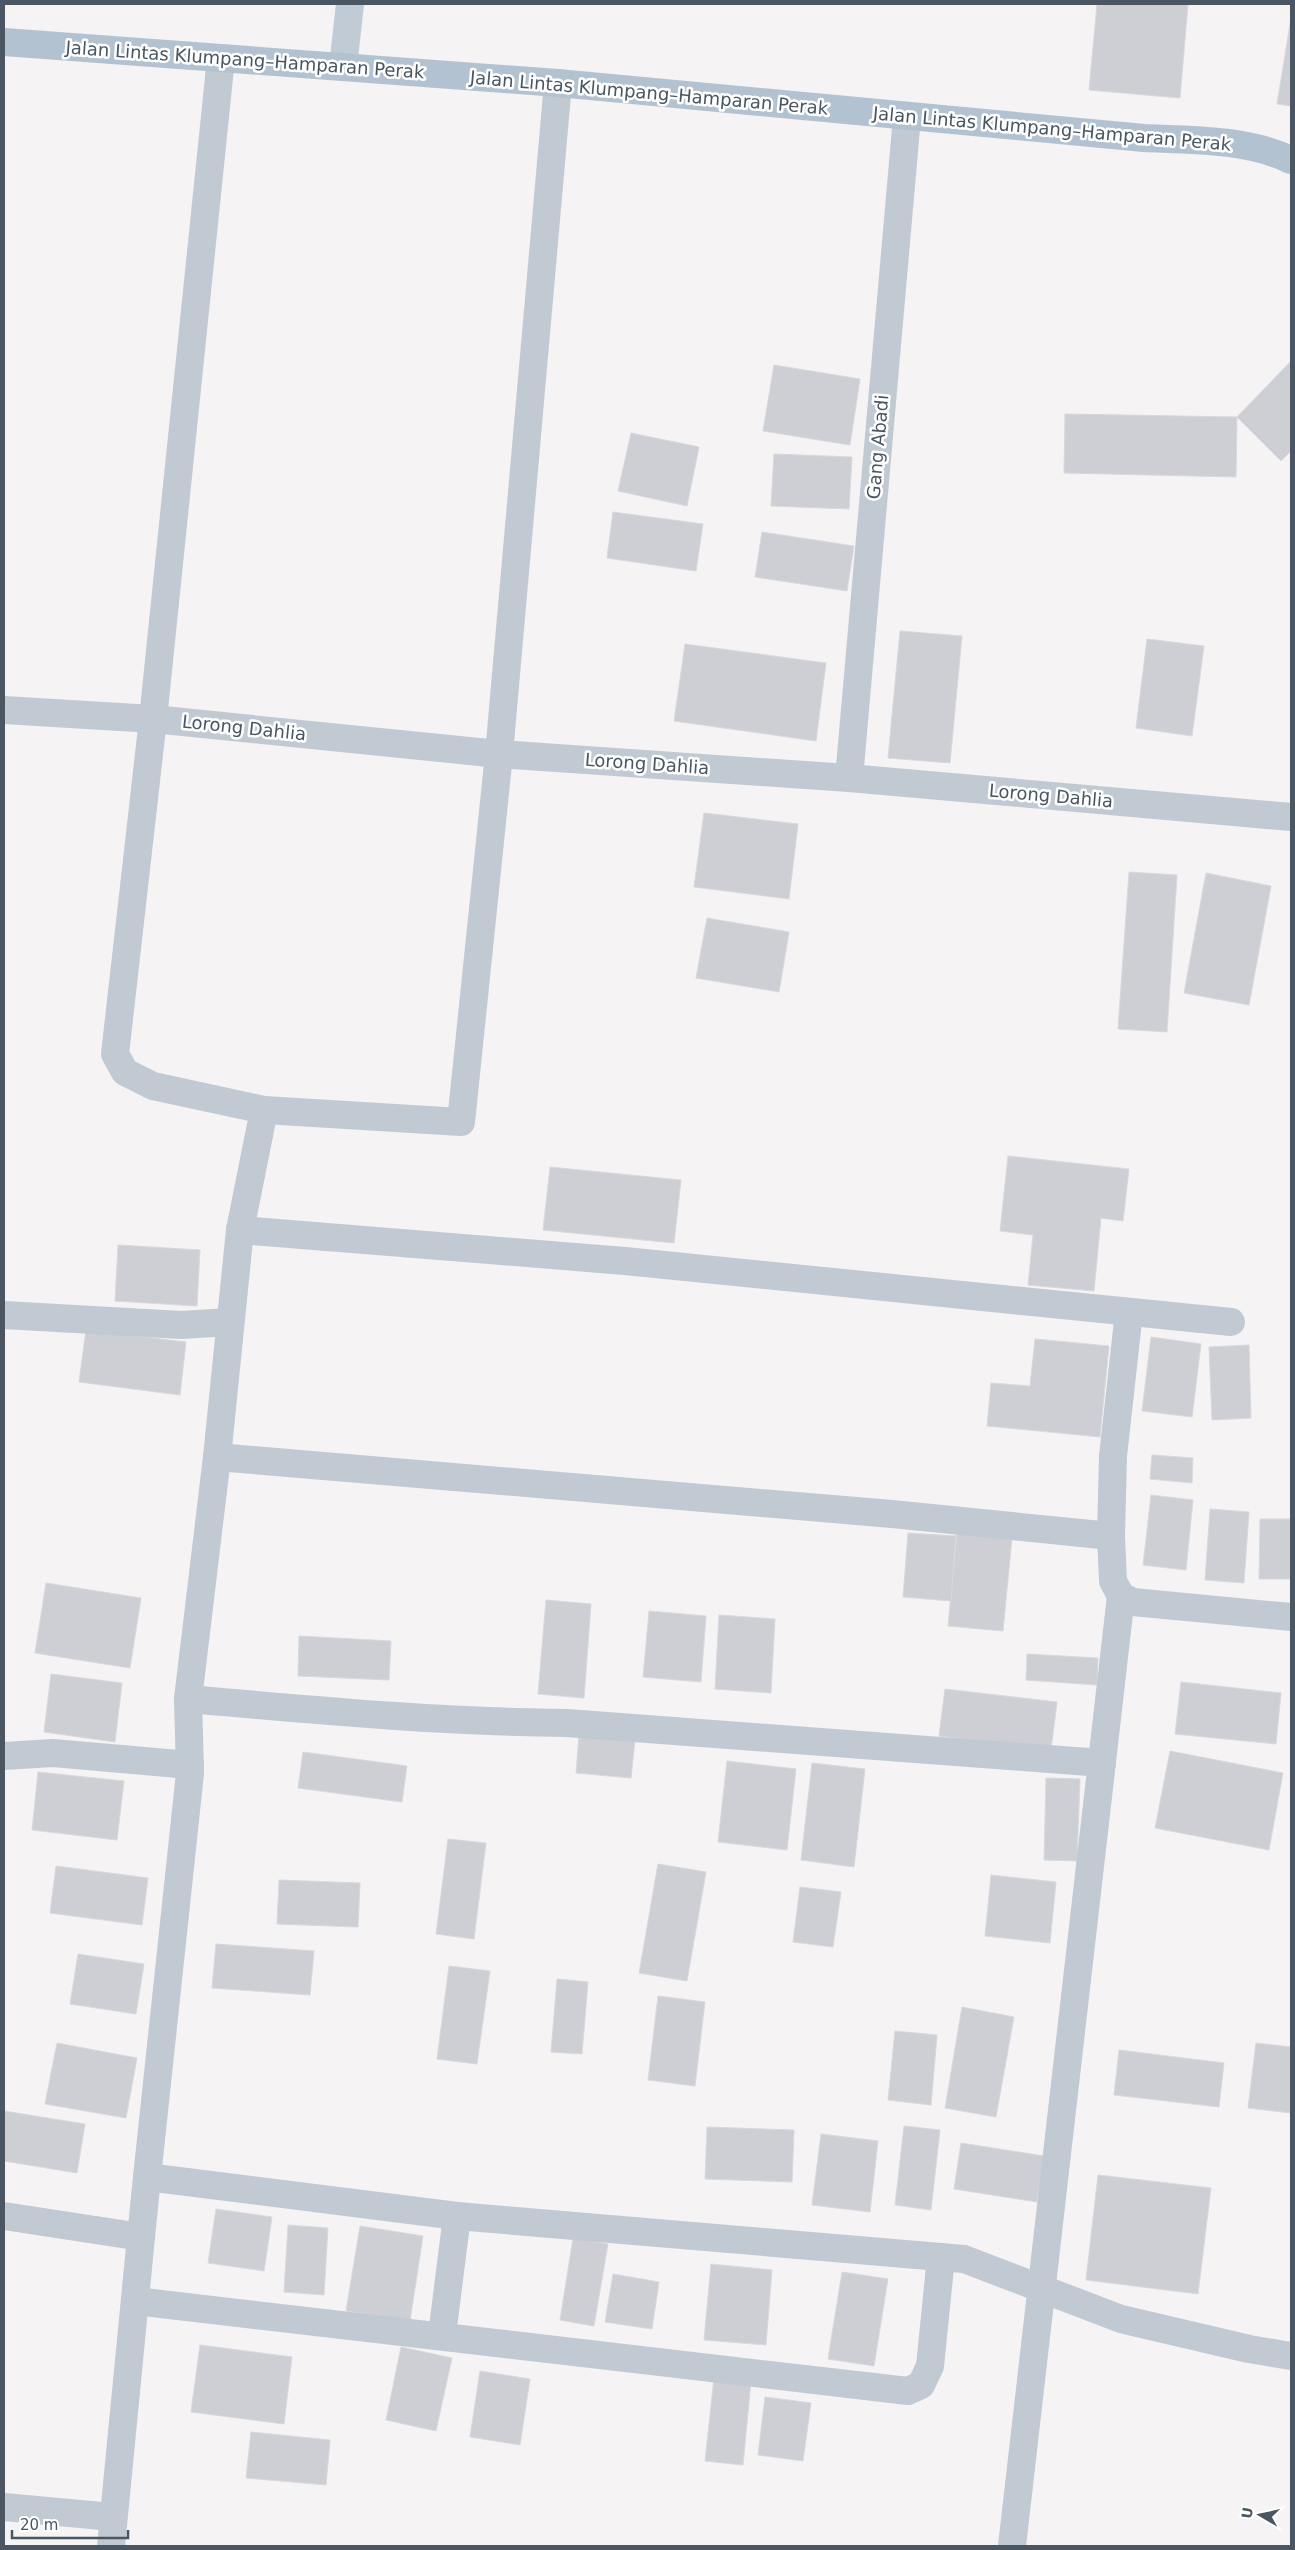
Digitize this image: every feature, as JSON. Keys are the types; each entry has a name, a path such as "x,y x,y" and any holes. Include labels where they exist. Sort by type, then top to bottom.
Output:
{"main road":[{"path":"343,67 350,4"},
{"name":"Jalan Lintas Klumpang–Hamparan Perak","path":"4,42 558,83 907,117 1236,144 1291,160"}],"street":[{"path":"221,58 153,719 115,1054 125,1072 153,1086 264,1110 461,1122 499,754 558,83"},
{"name":"Gang Abadi","path":"849,778 907,117"},
{"name":"Lorong Dahlia","path":"4,710 153,719 499,754 849,778 1291,817"},
{"path":"111,2546 190,1765 188,1699 218,1457 240,1230 264,1110"},
{"path":"240,1230 625,1260 1231,1322"},
{"path":"1012,2546 1043,2290 1121,1596 1113,1581 1111,1536 1113,1456 1129,1312"},
{"path":"4,1315 181,1325 230,1322"},
{"path":"218,1457 882,1513 1111,1536"},
{"path":"1121,1596 1133,1602 1291,1617"},
{"path":"188,1699 389,1716 502,1722 567,1723 1102,1764"},
{"path":"4,1756 53,1753 190,1765"},
{"path":"147,2177 457,2216 964,2259 1121,2318 1249,2349 1291,2356"},
{"path":"4,2216 141,2237"},
{"path":"442,2335 457,2216"},
{"path":"135,2301 442,2335 814,2381 908,2390 920,2385 930,2366 941,2257"},
{"path":"4,2507 114,2518"}],"building":[{"path":"1097,4 1188,4 1180,98 1089,90"},
{"path":"1291,18 1291,106 1277,104"},
{"path":"1291,361 1291,451 1281,461 1237,417"},
{"path":"774,365 860,379 850,445 763,431"},
{"path":"1065,414 1237,417 1236,477 1064,473"},
{"path":"631,433 699,447 687,506 618,491"},
{"path":"774,454 852,457 849,509 771,506"},
{"path":"613,512 703,524 696,571 607,558"},
{"path":"762,532 854,546 847,591 755,577"},
{"path":"900,631 962,636 950,763 888,758"},
{"path":"1147,639 1204,646 1192,736 1136,728"},
{"path":"685,644 826,663 816,741 674,721"},
{"path":"704,813 798,824 789,899 694,887"},
{"path":"1129,872 1177,875 1167,1032 1118,1029"},
{"path":"1206,873 1271,886 1249,1005 1184,993"},
{"path":"707,918 789,932 779,992 696,978"},
{"path":"1008,1156 1129,1169 1123,1221 1101,1218 1094,1291 1028,1285 1033,1235 1000,1231"},
{"path":"550,1167 681,1180 674,1243 543,1230"},
{"path":"118,1245 200,1250 197,1306 115,1301"},
{"path":"86,1330 186,1342 180,1395 79,1382"},
{"path":"1151,1337 1201,1344 1192,1417 1142,1411"},
{"path":"1035,1339 1109,1346 1100,1437 987,1426 991,1383 1030,1386"},
{"path":"1249,1345 1251,1418 1212,1420 1209,1347"},
{"path":"1152,1455 1193,1458 1192,1483 1150,1479"},
{"path":"1151,1495 1193,1500 1186,1570 1143,1565"},
{"path":"1210,1509 1249,1512 1244,1583 1205,1580"},
{"path":"1260,1519 1291,1519 1291,1579 1259,1579"},
{"path":"957,1532 1012,1538 1003,1631 948,1626"},
{"path":"908,1533 956,1536 951,1601 903,1597"},
{"path":"46,1583 141,1598 130,1668 35,1653"},
{"path":"546,1600 591,1604 584,1698 538,1694"},
{"path":"649,1611 706,1616 701,1682 643,1677"},
{"path":"719,1615 775,1619 771,1693 715,1689"},
{"path":"299,1636 391,1641 389,1680 298,1676"},
{"path":"1027,1654 1098,1658 1097,1685 1026,1680"},
{"path":"51,1674 122,1683 115,1742 44,1732"},
{"path":"1181,1682 1281,1693 1276,1744 1175,1734"},
{"path":"945,1689 1057,1702 1051,1750 939,1736"},
{"path":"579,1735 635,1740 631,1778 576,1773"},
{"path":"1170,1751 1283,1773 1269,1850 1155,1828"},
{"path":"303,1752 407,1766 402,1802 298,1788"},
{"path":"727,1761 796,1769 787,1850 718,1842"},
{"path":"812,1763 865,1769 854,1867 801,1860"},
{"path":"38,1772 124,1781 117,1840 32,1830"},
{"path":"1046,1778 1080,1779 1077,1861 1044,1860"},
{"path":"448,1839 486,1843 474,1939 436,1934"},
{"path":"658,1864 706,1872 687,1981 639,1973"},
{"path":"56,1866 148,1878 142,1925 50,1913"},
{"path":"991,1875 1056,1882 1050,1943 985,1936"},
{"path":"279,1880 360,1883 358,1927 277,1924"},
{"path":"800,1887 841,1892 833,1947 793,1942"},
{"path":"216,1944 314,1951 310,1995 212,1988"},
{"path":"78,1954 144,1964 136,2014 70,2004"},
{"path":"449,1966 490,1971 477,2064 437,2059"},
{"path":"557,1979 588,1982 582,2054 551,2052"},
{"path":"658,1996 705,2002 695,2086 648,2080"},
{"path":"962,2007 1014,2017 996,2117 945,2108"},
{"path":"895,2031 937,2035 931,2105 888,2100"},
{"path":"57,2043 137,2058 126,2118 45,2104"},
{"path":"1256,2043 1291,2047 1291,2113 1248,2108"},
{"path":"1119,2050 1224,2063 1219,2107 1114,2095"},
{"path":"4,2111 85,2124 77,2173 4,2161"},
{"path":"904,2126 940,2130 931,2210 895,2205"},
{"path":"707,2127 794,2130 792,2182 705,2179"},
{"path":"821,2134 878,2141 870,2212 812,2205"},
{"path":"961,2143 1044,2156 1037,2202 954,2189"},
{"path":"1098,2175 1211,2188 1198,2294 1086,2280"},
{"path":"216,2209 272,2217 264,2271 208,2263"},
{"path":"288,2225 328,2228 324,2295 284,2292"},
{"path":"360,2226 423,2236 410,2321 346,2311"},
{"path":"573,2238 608,2244 594,2326 560,2320"},
{"path":"711,2264 772,2270 766,2345 704,2340"},
{"path":"842,2272 888,2279 874,2366 828,2359"},
{"path":"613,2274 659,2282 652,2329 605,2322"},
{"path":"200,2345 292,2357 284,2424 191,2412"},
{"path":"401,2347 452,2358 436,2431 386,2420"},
{"path":"480,2371 530,2379 520,2445 470,2437"},
{"path":"714,2378 751,2381 743,2465 705,2461"},
{"path":"765,2397 811,2403 803,2461 758,2455"},
{"path":"251,2432 330,2440 326,2485 246,2478"}]}
